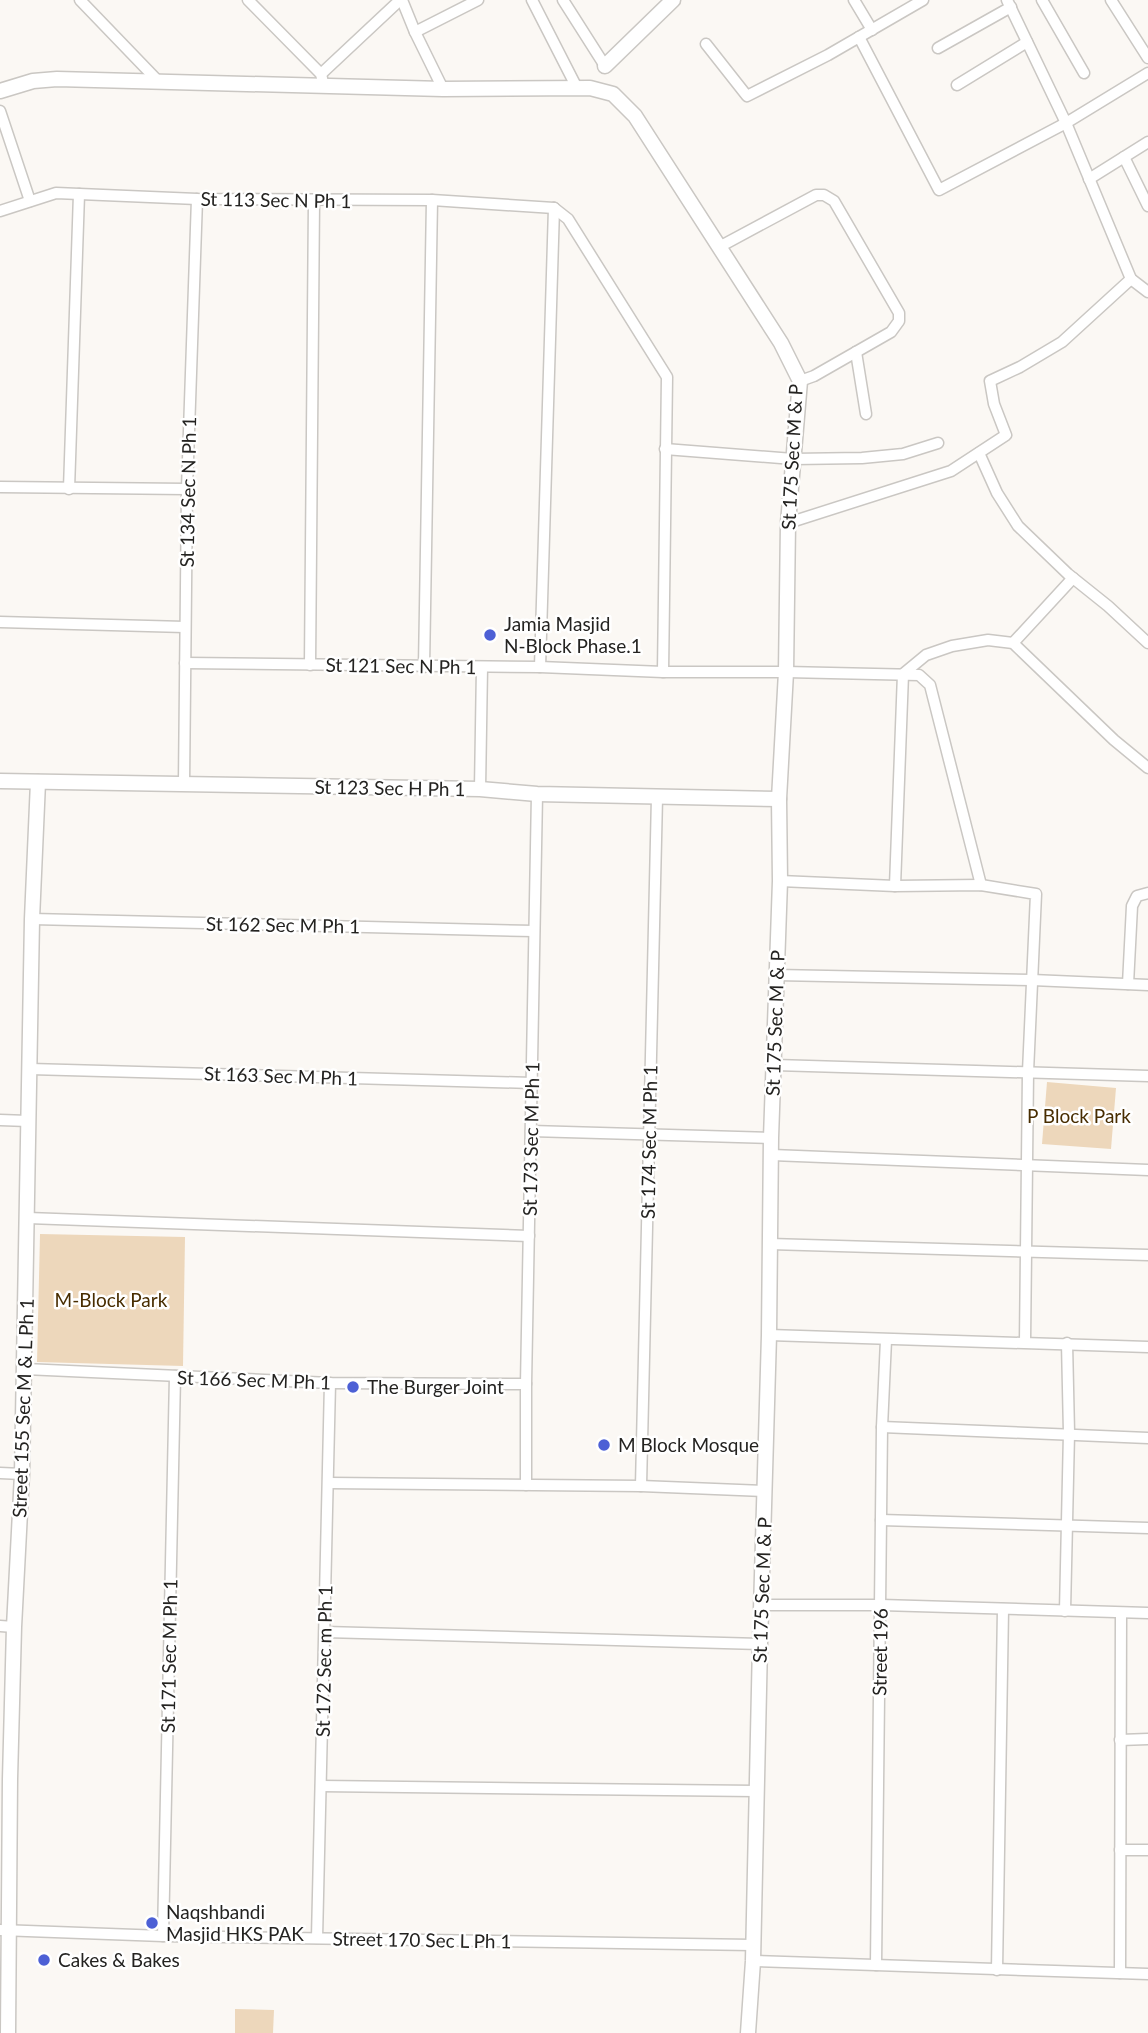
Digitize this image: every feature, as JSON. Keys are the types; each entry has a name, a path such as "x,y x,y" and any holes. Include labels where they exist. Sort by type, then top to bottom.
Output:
{"street":[{"path":"80,0 158,81"},
{"path":"248,0 323,80"},
{"path":"323,80 401,0 443,89"},
{"path":"415,32 478,0"},
{"path":"532,0 584,88"},
{"path":"563,0 605,66 673,0"},
{"path":"854,0 872,30"},
{"path":"1042,0 1084,73"},
{"path":"1111,0 1148,58"},
{"path":"706,44 747,96 872,30 920,1"},
{"path":"939,48 1009,4 1066,123 1131,279 1148,292"},
{"path":"859,37 939,190 1066,123 1148,73"},
{"path":"957,85 1027,42"},
{"path":"1,89 33,81 57,79 323,80 443,89 584,88"},
{"name":"St 175 Sec M & P","path":"584,88 613,94 635,116 721,246 781,343 800,381 788,523 786,671 779,799 780,881 771,1138 769,1335 753,1961 748,2033"},
{"path":"0,111 30,201"},
{"path":"1089,179 1148,142"},
{"path":"1124,157 1148,206"},
{"name":"St 113 Sec N Ph 1","path":"0,211 56,193 197,199 432,200 554,208"},
{"path":"69,489 79,194"},
{"path":"721,246 816,195 829,197 834,201 899,313 899,321 891,332 800,381"},
{"name":"St 134 Sec N Ph 1","path":"184,784 187,489 197,199"},
{"path":"424,667 432,200"},
{"path":"310,665 314,201"},
{"path":"554,208 568,219 667,377 663,672"},
{"path":"540,667 554,208"},
{"path":"788,523 951,471 1006,435 994,404 990,381 1062,342 1131,279"},
{"path":"856,352 866,414"},
{"path":"666,449 793,459 862,458 903,454 938,443"},
{"path":"979,453 996,493 1018,526 1073,579 1108,606 1148,643"},
{"path":"0,486 187,489"},
{"path":"1013,643 1073,579"},
{"path":"0,622 185,627"},
{"path":"895,886 903,674 926,655 952,646 988,639 1013,643 1104,731 1148,768"},
{"name":"St 121 Sec N Ph 1","path":"185,663 903,674"},
{"path":"480,789 482,667"},
{"path":"903,674 919,675 930,685 981,886"},
{"name":"St 123 Sec H Ph 1","path":"0,781 480,789 537,794 779,799"},
{"name":"Street 155 Sec M & L Ph 1","path":"8,2033 4,1930 7,1626 22,1474 28,1121 38,782"},
{"name":"St 173 Sec M Ph 1","path":"526,1485 537,794"},
{"name":"St 174 Sec M Ph 1","path":"641,1486 657,797"},
{"path":"780,881 895,886 981,886 1036,894 1028,1072 1025,1342"},
{"path":"1128,984 1132,906 1137,896 1148,893"},
{"name":"St 162 Sec M Ph 1","path":"33,919 534,931"},
{"path":"776,975 1148,985"},
{"path":"775,1065 1148,1076"},
{"name":"St 163 Sec M Ph 1","path":"30,1069 532,1083"},
{"path":"0,1120 28,1121"},
{"path":"531,1131 771,1138"},
{"path":"772,1155 1148,1170"},
{"path":"28,1218 529,1236"},
{"path":"770,1244 1148,1255"},
{"path":"769,1335 1148,1347"},
{"name":"Street 196","path":"876,1965 882,1427 886,1340"},
{"path":"1065,1611 1069,1433 1067,1343"},
{"name":"St 166 Sec M Ph 1","path":"25,1369 330,1383 526,1384"},
{"name":"St 171 Sec M Ph 1","path":"163,1936 175,1376"},
{"name":"St 172 Sec m Ph 1","path":"317,1938 330,1383"},
{"path":"882,1427 1148,1438"},
{"path":"0,1473 22,1474"},
{"path":"329,1483 641,1486 765,1491"},
{"path":"881,1520 1148,1528"},
{"path":"761,1605 881,1605 1148,1614"},
{"path":"997,1970 1003,1609"},
{"path":"1120,1973 1121,1613"},
{"path":"325,1632 760,1644"},
{"path":"1120,1740 1148,1739"},
{"path":"321,1786 756,1791"},
{"path":"1120,1850 1148,1850"},
{"name":"Street 170 Sec L Ph 1","path":"4,1930 163,1936 752,1945"},
{"path":"753,1961 1148,1974"}],"green space":[{"name":"P Block Park","path":"1047,1082 1116,1088 1111,1149 1042,1144"},
{"name":"M-Block Park","path":"40,1234 185,1237 183,1366 37,1362"},
{"path":"235,2009 274,2010 273,2033 235,2033"}],"place":[{"name":"Jamia Masjid N-Block Phase.1","path":"490,635"},
{"name":"The Burger Joint","path":"353,1387"},
{"name":"M Block Mosque","path":"604,1445"},
{"name":"Naqshbandi Masjid HKS PAK","path":"152,1923"},
{"name":"Cakes & Bakes","path":"44,1960"}]}
